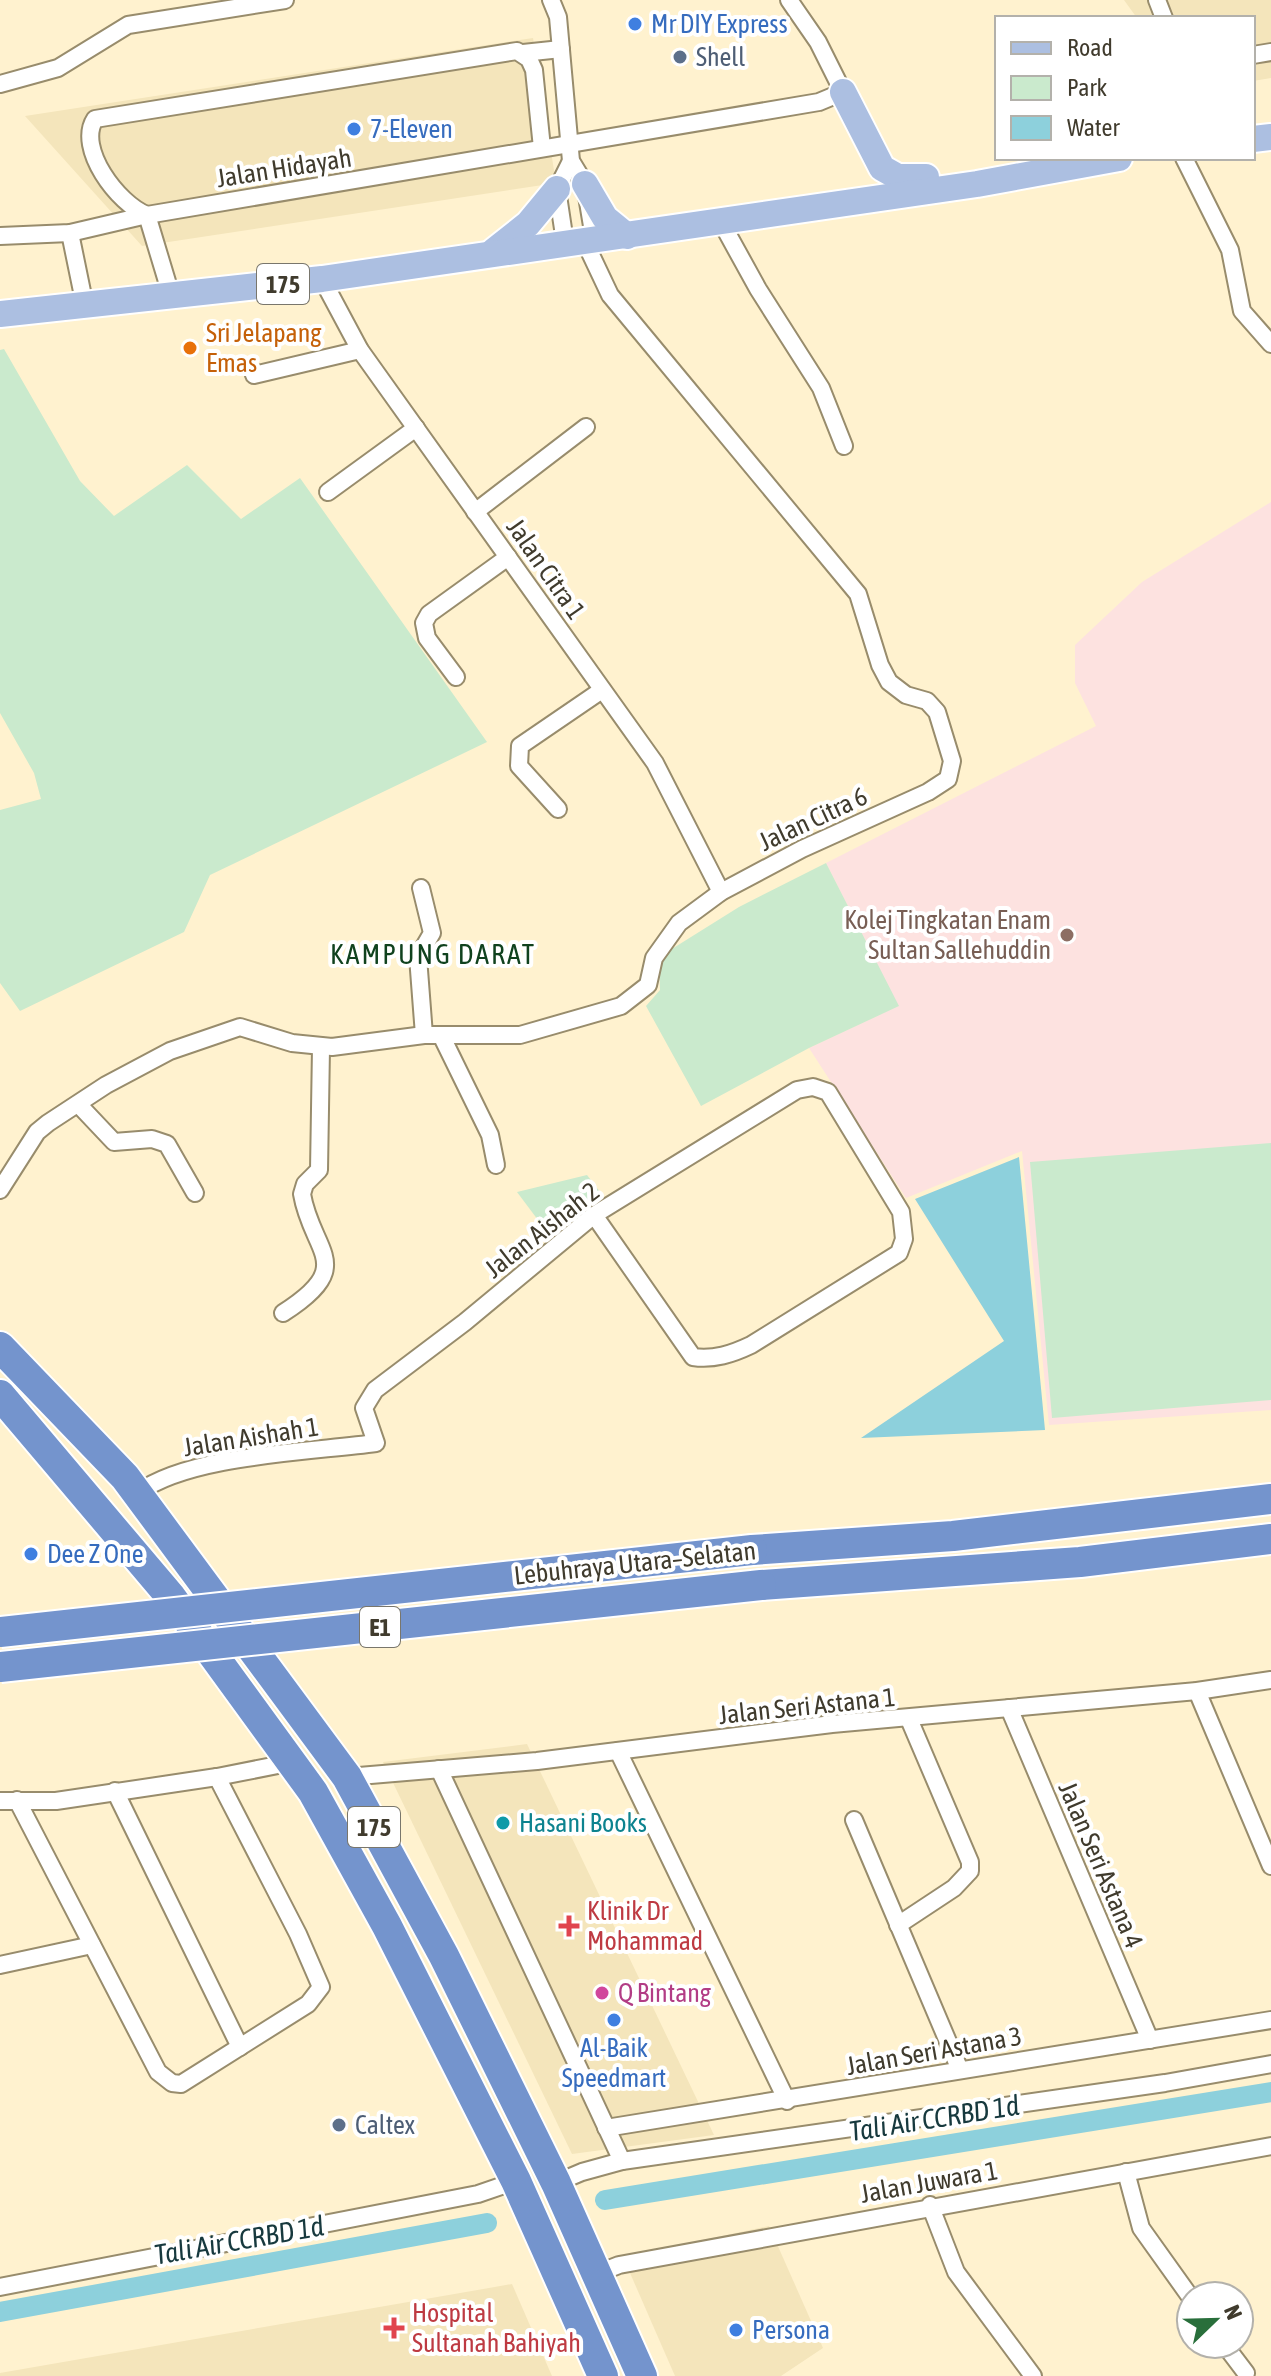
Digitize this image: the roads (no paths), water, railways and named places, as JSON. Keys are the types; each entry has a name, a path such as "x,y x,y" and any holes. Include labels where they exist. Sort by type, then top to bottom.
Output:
{"highway":[{"name":"175","path":"0,1347 77,1423 138,1493 347,1777 444,1956 556,2183 642,2376"},
{"name":"175","path":"0,1395 171,1597 313,1792 387,1926 516,2181 603,2376"},
{"name":"Lebuhraya Utara–Selatan","path":"0,1632 752,1550 953,1536 1271,1499"},
{"name":"Lebuhraya Utara–Selatan","path":"0,1667 761,1585 1080,1562 1271,1539"}],"main road":[{"path":"843,92 871,151 890,175 947,179 960,185"},
{"name":"175","path":"0,314 172,298 322,279 581,240 627,236 1107,160"},
{"path":"578,172 605,218 627,236"},
{"path":"491,253 518,234 557,189"}],"street":[{"path":"0,84 40,76 58,68 128,25 208,6 285,0"},
{"path":"551,0 558,17 570,142 578,172 581,240"},
{"path":"789,0 818,42 843,92"},
{"path":"172,298 147,215 127,205 111,186 89,143 88,130 95,119 508,51 523,53 561,49"},
{"path":"523,53 534,70 542,148"},
{"name":"Jalan Hidayah","path":"0,236 70,233 147,215 819,102 843,92"},
{"path":"1185,160 1230,250 1242,311 1271,344"},
{"path":"578,172 557,189 581,240"},
{"path":"720,220 738,256 821,388 844,446"},
{"path":"70,233 85,306"},
{"name":"Jalan Citra 6","path":"321,1048 388,1043 424,1035 520,1035 621,1006 648,985 654,958 679,923 721,892 802,849 940,786 948,779 952,761 937,712 927,701 906,695 889,682 880,665 858,594 610,295 581,240"},
{"name":"Jalan Citra 1","path":"322,279 360,350 668,785 721,892"},
{"path":"254,375 360,350"},
{"path":"475,512 586,427"},
{"path":"328,492 416,428"},
{"path":"456,677 427,638 424,623 429,614 508,557"},
{"path":"558,809 519,766 520,746 602,690"},
{"path":"421,888 432,933 418,957 424,1035"},
{"path":"0,1190 37,1132 139,1066 225,1030 254,1029 321,1048 319,1170 305,1184 302,1194 319,1235 324,1266 317,1289 283,1313"},
{"path":"442,1037 490,1135 496,1165"},
{"name":"Jalan Aishah 2","path":"376,1443 364,1408 375,1390 465,1322 594,1215 797,1090 813,1087 828,1092 894,1199 905,1225 899,1253 796,1318 735,1353 693,1357 594,1215"},
{"path":"79,1105 114,1142 152,1139 167,1144 195,1193"},
{"name":"Jalan Aishah 1","path":"138,1493 165,1477 196,1467 376,1443"},
{"name":"Jalan Seri Astana 1","path":"347,1777 618,1751 832,1724 1197,1691 1271,1680"},
{"path":"1197,1691 1271,1866"},
{"name":"Jalan Seri Astana 4","path":"1009,1708 1150,2040"},
{"path":"898,1925 954,1888 970,1871 970,1862 909,1719"},
{"path":"618,1751 787,2101"},
{"path":"8,1801 56,1801 217,1777 293,1762"},
{"path":"439,1769 622,2161"},
{"path":"8,1801 92,1945 158,2072 172,2083 181,2084 308,2004 321,1987 298,1934 217,1777"},
{"path":"115,1791 240,2047"},
{"path":"854,1820 960,2070"},
{"path":"0,1965 92,1945"},
{"name":"Jalan Seri Astana 3","path":"606,2128 1271,2020"},
{"path":"556,2183 622,2161 1165,2083 1271,2064"},
{"name":"Jalan Juwara 1","path":"596,2274 653,2257 1271,2146"},
{"path":"1126,2172 1141,2228 1178,2280"},
{"path":"0,2287 478,2194 516,2181"},
{"path":"930,2205 956,2272 1033,2376"},
{"path":"1236,2360 1246,2373"}],"water":[{"path":"1019,1157 1045,1430 861,1438 1004,1341 915,1199"}],"waterway":[{"name":"Tali Air CCRBD 1d","path":"605,2200 1271,2092"},
{"name":"Tali Air CCRBD 1d","path":"0,2312 487,2223"}],"place":[{"name":"Mr DIY Express","path":"635,24"},
{"name":"Shell","path":"680,57"},
{"name":"7-Eleven","path":"354,129"},
{"name":"Sri Jelapang Emas","path":"190,348"},
{"name":"Kolej Tingkatan Enam Sultan Sallehuddin","path":"1067,935"},
{"name":"Dee Z One","path":"31,1554"},
{"name":"Hasani Books","path":"503,1823"},
{"name":"Klinik Dr Mohammad","path":"569,1926"},
{"name":"Q Bintang","path":"602,1993"},
{"name":"Al-Baik Speedmart","path":"614,2020"},
{"name":"Caltex","path":"339,2125"},
{"name":"Hospital Sultanah Bahiyah","path":"394,2328"},
{"name":"Persona","path":"736,2330"}],"district":[{"name":"KAMPUNG DARAT","path":"433,954"}]}
